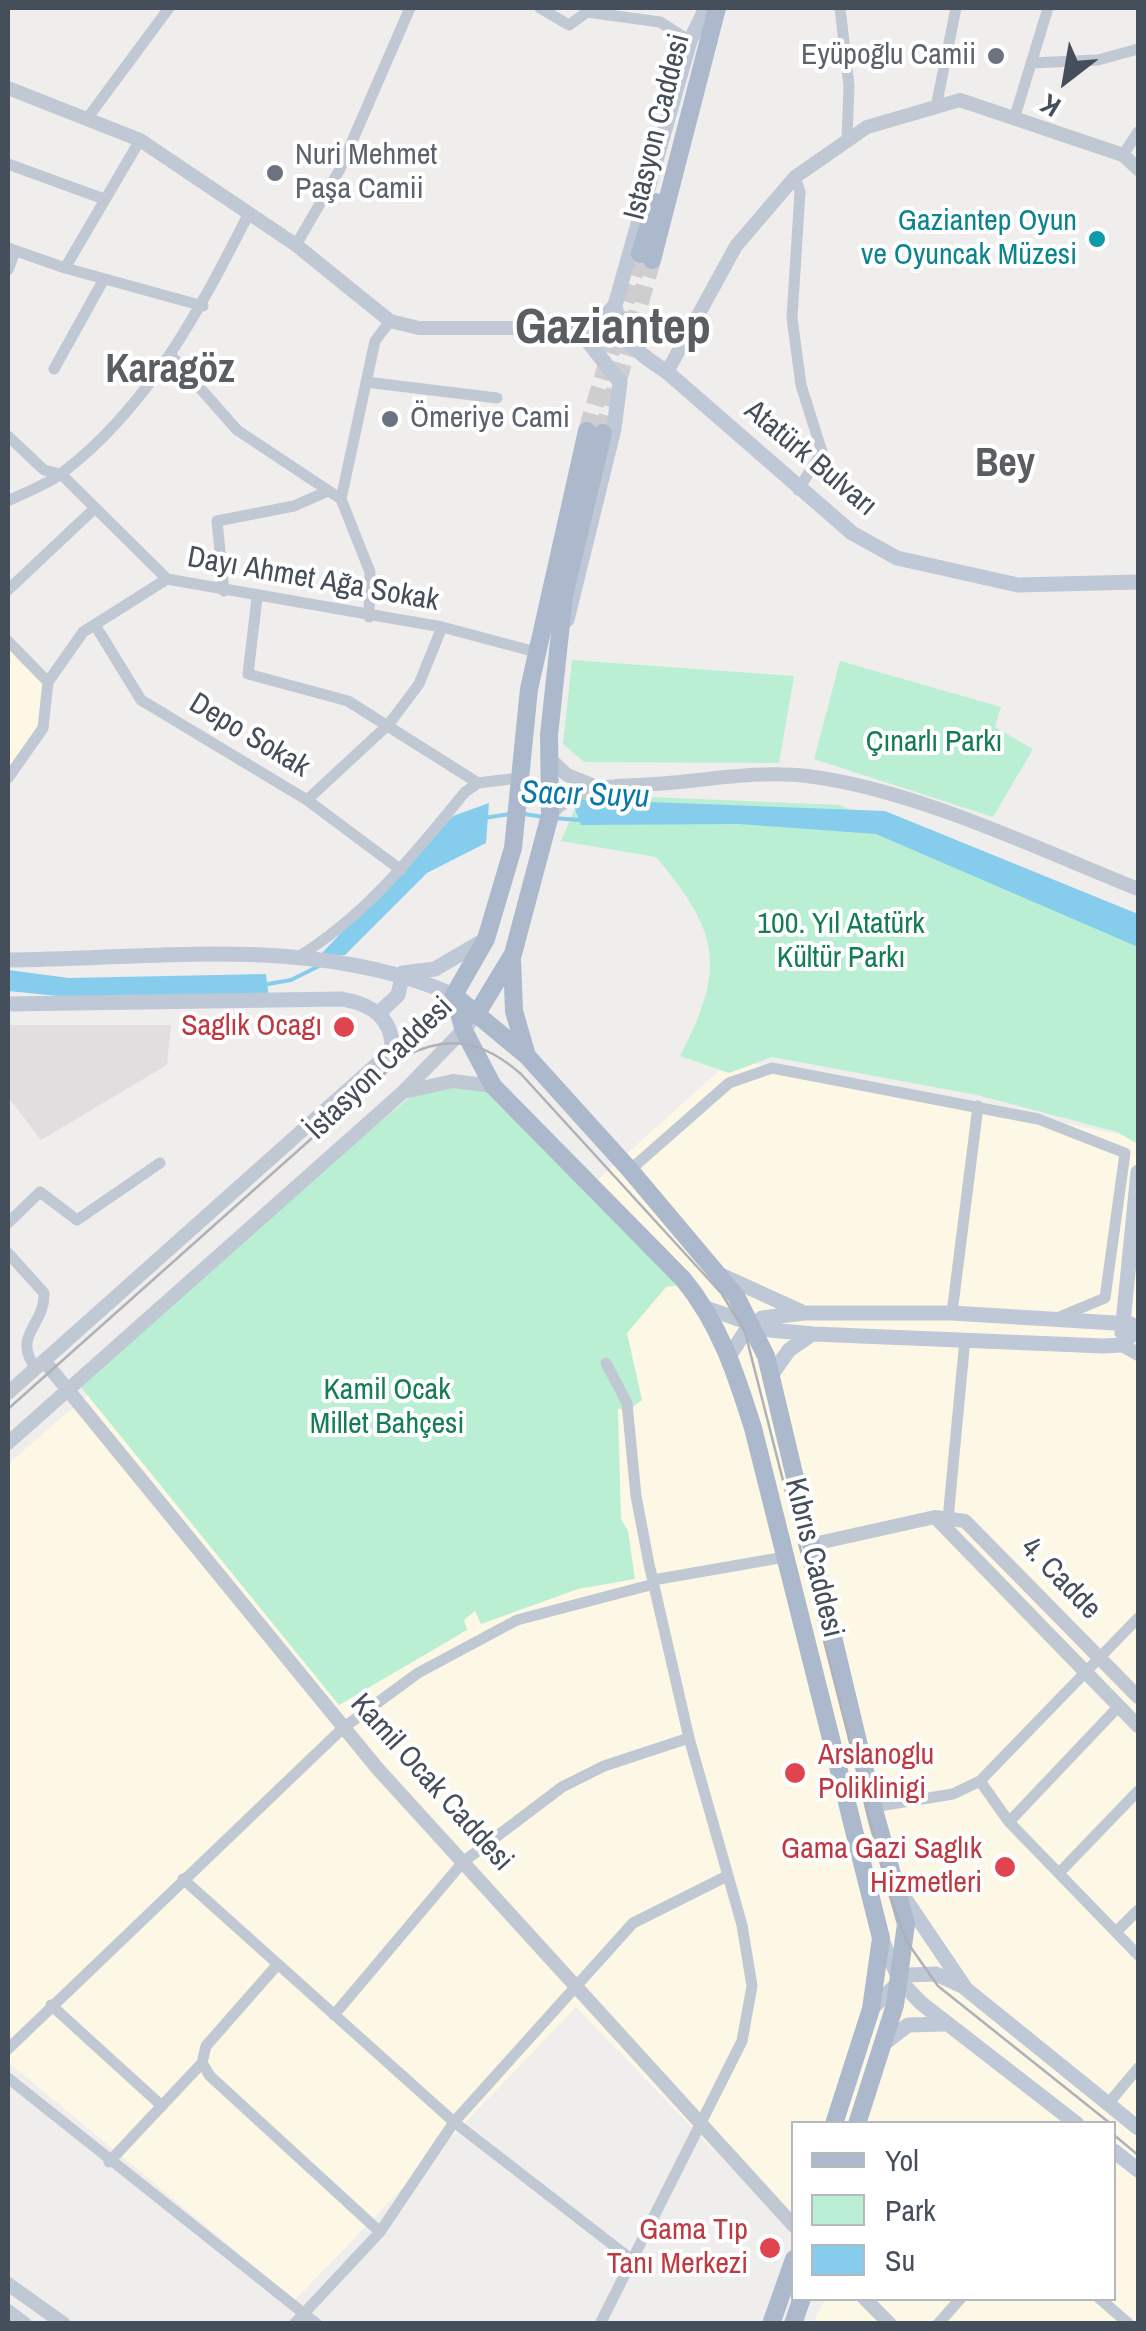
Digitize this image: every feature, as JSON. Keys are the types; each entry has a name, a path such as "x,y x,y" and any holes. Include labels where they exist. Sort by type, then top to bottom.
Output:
{"main road":[{"path":"564,628 610,448 620,382 582,334 598,326 615,305 690,41 709,9"},
{"path":"646,257 709,9"},
{"name":"Atatürk Bulvarı","path":"615,305 628,342 798,490 852,533 897,558 1018,585 1138,582"},
{"name":"İstasyon Caddesi","path":"476,1014 513,954 550,815 552,692 564,628 564,596 595,432 536,652"},
{"path":"454,996 486,939 513,848 518,778 536,652"},
{"path":"8,960 213,951 403,973 434,968 486,939"},
{"path":"513,954 514,1011 527,1056"},
{"path":"403,973 454,996 527,1056 736,1296 753,1325 770,1377 873,1807 899,1890 906,1942 900,1981 858,2121"},
{"path":"379,1013 398,994 403,973"},
{"name":"Kıbrıs Caddesi","path":"454,996 464,1031 493,1086 706,1308 730,1356 881,1938 870,2009 835,2121"},
{"path":"8,1004 342,999 379,1013 393,1037 392,1053"},
{"path":"706,1308 753,1325 814,1334 1122,1345 1133,1326 1138,1179"},
{"path":"710,1267 746,1290 804,1312"},
{"path":"730,1356 762,1318 804,1312 952,1312 1133,1326"},
{"path":"770,1377 789,1350 814,1334"},
{"path":"899,1890 966,1988"},
{"path":"881,1938 900,1981 946,2024 1073,2121"},
{"path":"870,2009 900,1981 917,1973 936,1974 966,1988 1138,2128"},
{"path":"882,2045 908,2024 946,2024"},
{"path":"1116,2153 1138,2170"},
{"path":"771,2324 791,2267"}],"street":[{"path":"86,120 170,8"},
{"path":"296,245 340,169 410,8"},
{"path":"540,8 569,25 587,12 660,22 690,41"},
{"path":"840,8 849,86 847,139"},
{"path":"936,107 956,8"},
{"path":"1015,116 1048,8"},
{"path":"1031,62 1098,60 1138,50"},
{"path":"8,88 140,140 296,245 390,321 419,328 518,328 582,334"},
{"path":"667,372 736,246 795,177 867,127 960,100 1124,155 1138,169"},
{"path":"1124,155 1138,132"},
{"path":"65,268 140,140"},
{"path":"8,164 104,199"},
{"path":"795,177 800,192 792,318 802,385 822,452 798,490"},
{"path":"8,501 61,474 130,407 203,306 249,213"},
{"path":"8,270 11,249 203,306"},
{"path":"54,369 104,279"},
{"path":"369,617 370,572 341,499 375,341 390,321"},
{"path":"170,354 237,430 341,499"},
{"path":"366,382 497,398"},
{"name":"Dayı Ahmet Ağa Sokak","path":"8,436 44,470 61,474 167,579 257,598 442,627 536,652"},
{"path":"224,591 217,522 294,506 328,491"},
{"path":"8,590 94,509"},
{"path":"8,778 44,728 48,682 83,632 167,579"},
{"path":"257,598 248,674 348,700 478,783"},
{"name":"Depo Sokak","path":"95,625 140,700 307,800 401,870"},
{"path":"307,800 390,724 419,684 442,627"},
{"path":"8,641 48,682"},
{"path":"549,758 567,775 598,787"},
{"path":"550,815 563,799 598,787 806,776 865,788 988,829 1138,889"},
{"path":"292,960 330,938 401,870 465,792 478,783 518,778"},
{"name":"İstasyon Caddesi","path":"11,1386 41,1366 454,996"},
{"name":"İstasyon Caddesi","path":"8,1443 402,1092 476,1014"},
{"path":"630,1170 730,1083 772,1068 1038,1119 1138,1157"},
{"path":"402,1092 452,1081 493,1086"},
{"path":"952,1312 978,1106"},
{"path":"1048,1321 1105,1298 1125,1153"},
{"path":"8,1223 40,1192 77,1220 160,1163"},
{"path":"8,1253 44,1293 40,1317 26,1342 27,1356 41,1366"},
{"path":"942,1522 965,1340"},
{"path":"1122,1345 1138,1354"},
{"path":"600,2324 698,2122 742,2041 750,1998 742,1925 689,1738 653,1582 636,1496 627,1403 606,1363"},
{"name":"Kamil Ocak Caddesi","path":"41,1366 69,1390 344,1728 791,2223"},
{"name":"4. Cadde","path":"942,1522 965,1520 1138,1697"},
{"path":"809,1546 942,1522"},
{"path":"942,1522 1138,1726"},
{"path":"8,2049 344,1728 418,1673 517,1620 653,1582 785,1557"},
{"path":"873,1807 953,1794 980,1781 1138,1618"},
{"path":"1009,1822 1119,1706"},
{"path":"334,2014 464,1862 562,1786 604,1766 689,1738"},
{"path":"980,1781 1009,1822 1138,1955"},
{"path":"1059,1873 1138,1791"},
{"path":"298,2318 380,2232 454,2122 633,1923 727,1876"},
{"path":"183,1879 454,2122 631,2259"},
{"path":"1116,1932 1138,1910"},
{"path":"109,2162 202,2063 206,2046 278,1964"},
{"path":"51,2006 162,2106"},
{"path":"202,2063 210,2076 380,2232"},
{"path":"1108,2104 1138,2068"},
{"path":"8,2078 298,2318 316,2324"},
{"path":"8,2284 64,2324"},
{"path":"867,2301 890,2324"},
{"path":"938,2324 958,2301"},
{"path":"1102,2301 1129,2324"},
{"path":"8,2311 25,2324"}],"shaded area":[{"path":"8,647 43,683 39,727 8,774"},
{"path":"8,1025 171,1025 167,1065 41,1140 8,1097"},
{"path":"732,1059 1138,1138 1138,2323 813,2323 824,2301 1116,2301 1116,2121 791,2121 791,2230 576,2007 295,2300 8,2062 8,1464 435,1095 573,1202"}],"green space":[{"path":"572,660 794,676 779,763 584,762 563,744"},
{"name":"Çınarlı Parkı","path":"840,661 1001,707 995,727 1033,749 993,817 814,759"},
{"name":"100. Yıl Atatürk Kültür Parkı","path":"581,794 839,805 1138,926 1138,1144 1117,1132 977,1095 772,1057 729,1073 680,1056 705,998 710,974 704,929 677,883 656,857 561,841"},
{"name":"Kamil Ocak Millet Bahçesi","path":"464,1083 490,1093 680,1285 666,1287 627,1333 642,1400 626,1412 618,1408 621,1519 628,1531 635,1579 578,1589 481,1624 475,1611 464,1620 467,1630 339,1705 80,1386 318,1173 420,1089"}],"water":[{"path":"571,799 885,811 1138,914 1138,947 876,834 739,824 581,825"},
{"path":"489,803 486,843 427,873 345,955 320,955 453,816"},
{"path":"8,970 69,978 266,974 269,999 68,997 8,991"}],"waterway":[{"name":"Sacır Suyu","path":"484,818 510,814"},
{"name":"Sacır Suyu","path":"524,814 544,817"},
{"name":"Sacır Suyu","path":"554,818 579,820"},
{"name":"Sacır Suyu","path":"262,985 291,980 319,966"}],"tunnel":[{"path":"587,431 640,254"},
{"path":"603,433 652,260"}],"tram line":[{"path":"8,1409 403,1057 451,1043 479,1048 507,1063 722,1294 745,1332 888,1891 907,1942 938,1986 1107,2121"},
{"path":"1116,2137 1138,2155"}],"place":[{"name":"Eyüpoğlu Camii","path":"996,56"},
{"name":"Nuri Mehmet Paşa Camii","path":"275,173"},
{"name":"Gaziantep Oyun ve Oyuncak Müzesi","path":"1097,239"},
{"name":"Ömeriye Cami","path":"390,419"},
{"name":"Saglık Ocagı","path":"344,1027"},
{"name":"Arslanoglu Poliklinigi","path":"795,1773"},
{"name":"Gama Gazi Saglık Hizmetleri","path":"1005,1867"},
{"name":"Gama Tıp Tanı Merkezi","path":"770,2248"}],"district":[{"name":"Gaziantep","path":"613,330"},
{"name":"Karagöz","path":"170,371"},
{"name":"Bey","path":"1005,465"}]}
